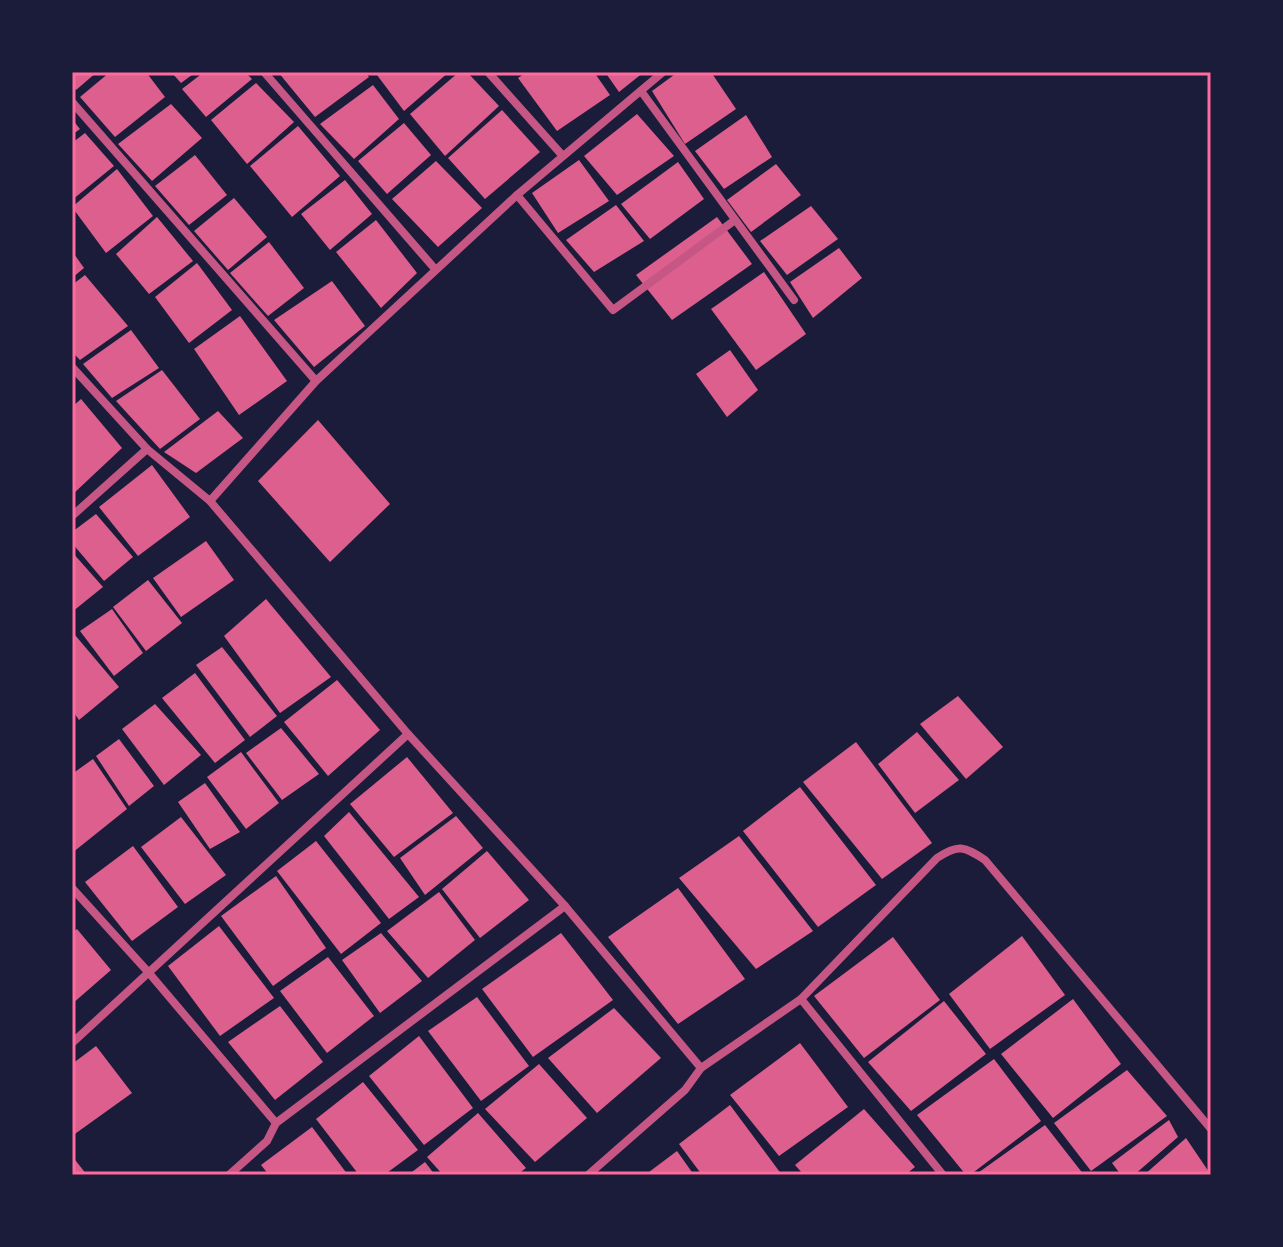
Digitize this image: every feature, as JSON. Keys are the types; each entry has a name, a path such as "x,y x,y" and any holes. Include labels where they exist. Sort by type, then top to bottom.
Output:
{"street":[{"path":"264,72 435,269"},
{"path":"488,72 562,155"},
{"path":"210,501 316,381 517,195 663,72"},
{"path":"641,91 794,300"},
{"path":"72,102 316,381"},
{"path":"517,195 613,310 735,220"},
{"path":"72,367 147,449 210,501 408,734 565,906 701,1068"},
{"path":"72,516 147,449"},
{"path":"72,1043 408,734"},
{"path":"588,1175 685,1090 701,1068 801,999 937,858 951,848 968,849 985,860 1211,1129"},
{"path":"72,888 149,973 276,1123"},
{"path":"229,1175 267,1141 276,1123 565,906"},
{"path":"801,999 943,1175"}],"building":[{"path":"72,72 97,72 76,90 72,86"},
{"path":"110,72 146,72 165,97 115,137 80,97"},
{"path":"171,72 196,72 181,83"},
{"path":"204,72 245,72 252,79 206,117 182,89"},
{"path":"278,72 365,72 369,77 315,117"},
{"path":"380,72 449,72 404,111 377,75"},
{"path":"459,72 467,72 499,106 445,156 410,114"},
{"path":"527,72 594,72 610,95 557,131 518,78"},
{"path":"605,72 644,72 619,92"},
{"path":"678,72 711,72 736,109 685,144 652,91"},
{"path":"256,83 294,122 247,164 211,120"},
{"path":"373,85 399,119 354,159 320,124"},
{"path":"171,104 202,138 152,181 118,144"},
{"path":"502,110 540,152 485,199 448,158"},
{"path":"637,114 674,156 617,195 584,156"},
{"path":"746,115 772,157 724,189 695,151"},
{"path":"72,119 80,129 72,135"},
{"path":"404,123 431,155 387,194 358,161"},
{"path":"298,126 340,176 292,217 250,166"},
{"path":"85,133 114,166 72,200 72,143"},
{"path":"195,155 227,195 189,225 155,186"},
{"path":"579,160 609,201 558,233 532,193"},
{"path":"436,161 482,208 438,247 392,199"},
{"path":"678,162 704,199 650,239 621,204"},
{"path":"776,164 801,195 751,232 727,200"},
{"path":"117,169 153,216 106,253 72,207"},
{"path":"345,180 372,214 330,250 301,214"},
{"path":"234,198 267,237 228,270 194,231"},
{"path":"616,205 644,241 594,272 566,240"},
{"path":"811,206 838,239 787,275 760,241"},
{"path":"157,217 193,261 149,294 116,254"},
{"path":"717,217 752,264 672,320 636,275"},
{"path":"376,220 417,273 381,308 336,252"},
{"path":"269,242 304,288 268,316 230,273"},
{"path":"839,248 862,278 813,318 790,282"},
{"path":"72,251 84,268 72,278"},
{"path":"197,263 232,310 189,343 155,297"},
{"path":"764,272 806,334 756,370 711,309"},
{"path":"85,275 128,326 80,360 72,352 72,285"},
{"path":"332,281 365,326 314,367 274,320"},
{"path":"240,316 287,381 239,415 194,349"},
{"path":"131,330 159,368 112,398 83,364"},
{"path":"730,350 758,390 727,417 696,374"},
{"path":"162,370 200,419 160,449 116,401"},
{"path":"81,399 122,448 72,495 72,407"},
{"path":"218,411 243,438 196,473 164,452"},
{"path":"318,420 390,504 330,562 258,481"},
{"path":"152,465 190,517 138,556 99,507"},
{"path":"96,514 133,557 104,581 72,543 72,532"},
{"path":"206,541 234,580 181,617 153,578"},
{"path":"72,552 103,587 72,612"},
{"path":"148,580 182,623 146,651 113,607"},
{"path":"266,599 331,677 280,713 224,636"},
{"path":"112,609 143,653 114,676 80,631"},
{"path":"75,635 119,687 79,720 72,710 72,638"},
{"path":"222,647 277,716 250,737 196,665"},
{"path":"195,673 245,740 215,763 162,698"},
{"path":"337,680 380,730 328,776 284,722"},
{"path":"958,696 1003,747 966,779 920,724"},
{"path":"155,704 201,755 164,785 122,729"},
{"path":"281,728 319,774 282,800 246,753"},
{"path":"917,732 959,780 915,813 878,764"},
{"path":"119,739 154,786 129,806 96,756"},
{"path":"856,742 932,843 882,879 803,782"},
{"path":"241,752 279,803 246,829 207,777"},
{"path":"407,757 453,813 394,857 350,804"},
{"path":"93,759 127,809 72,853 72,774"},
{"path":"205,783 240,832 210,849 178,802"},
{"path":"800,787 876,885 818,927 743,831"},
{"path":"349,812 419,897 389,919 324,836"},
{"path":"456,816 483,848 425,895 400,858"},
{"path":"181,817 226,875 185,904 141,847"},
{"path":"739,836 813,931 756,969 679,878"},
{"path":"316,841 381,923 341,954 277,871"},
{"path":"133,846 178,907 132,941 85,882"},
{"path":"487,851 529,900 480,938 442,889"},
{"path":"276,876 326,948 273,986 221,916"},
{"path":"678,888 745,979 678,1024 608,937"},
{"path":"439,892 475,940 428,978 387,931"},
{"path":"219,926 274,998 220,1036 168,966"},
{"path":"77,929 111,970 72,1004 72,933"},
{"path":"381,933 422,981 380,1013 342,960"},
{"path":"561,933 613,1000 533,1057 482,989"},
{"path":"1022,936 1065,995 990,1049 949,994"},
{"path":"893,937 940,1000 864,1058 814,996"},
{"path":"328,957 374,1016 327,1053 280,991"},
{"path":"477,997 529,1066 481,1101 428,1031"},
{"path":"1073,999 1121,1064 1053,1118 1001,1054"},
{"path":"944,1001 986,1054 911,1111 868,1062"},
{"path":"280,1006 323,1062 275,1100 228,1042"},
{"path":"614,1008 661,1058 597,1113 548,1058"},
{"path":"419,1036 473,1108 424,1145 369,1076"},
{"path":"800,1043 848,1107 779,1156 730,1095"},
{"path":"96,1046 132,1093 72,1136 72,1064"},
{"path":"994,1059 1041,1121 966,1175 917,1115"},
{"path":"539,1064 587,1118 535,1162 485,1109"},
{"path":"1127,1070 1167,1116 1091,1171 1054,1123"},
{"path":"363,1082 418,1150 384,1175 359,1175 316,1119"},
{"path":"730,1105 782,1175 702,1175 679,1144"},
{"path":"864,1109 915,1167 905,1175 804,1175 795,1165"},
{"path":"478,1113 526,1168 517,1175 443,1175 427,1157"},
{"path":"1169,1120 1178,1137 1134,1175 1121,1175 1112,1163"},
{"path":"1045,1125 1084,1175 975,1175"},
{"path":"312,1127 348,1175 269,1175 261,1165"},
{"path":"1186,1138 1211,1175 1144,1175"},
{"path":"677,1151 694,1175 645,1175"},
{"path":"72,1156 87,1175 72,1175"},
{"path":"425,1162 435,1175 408,1175"}]}
